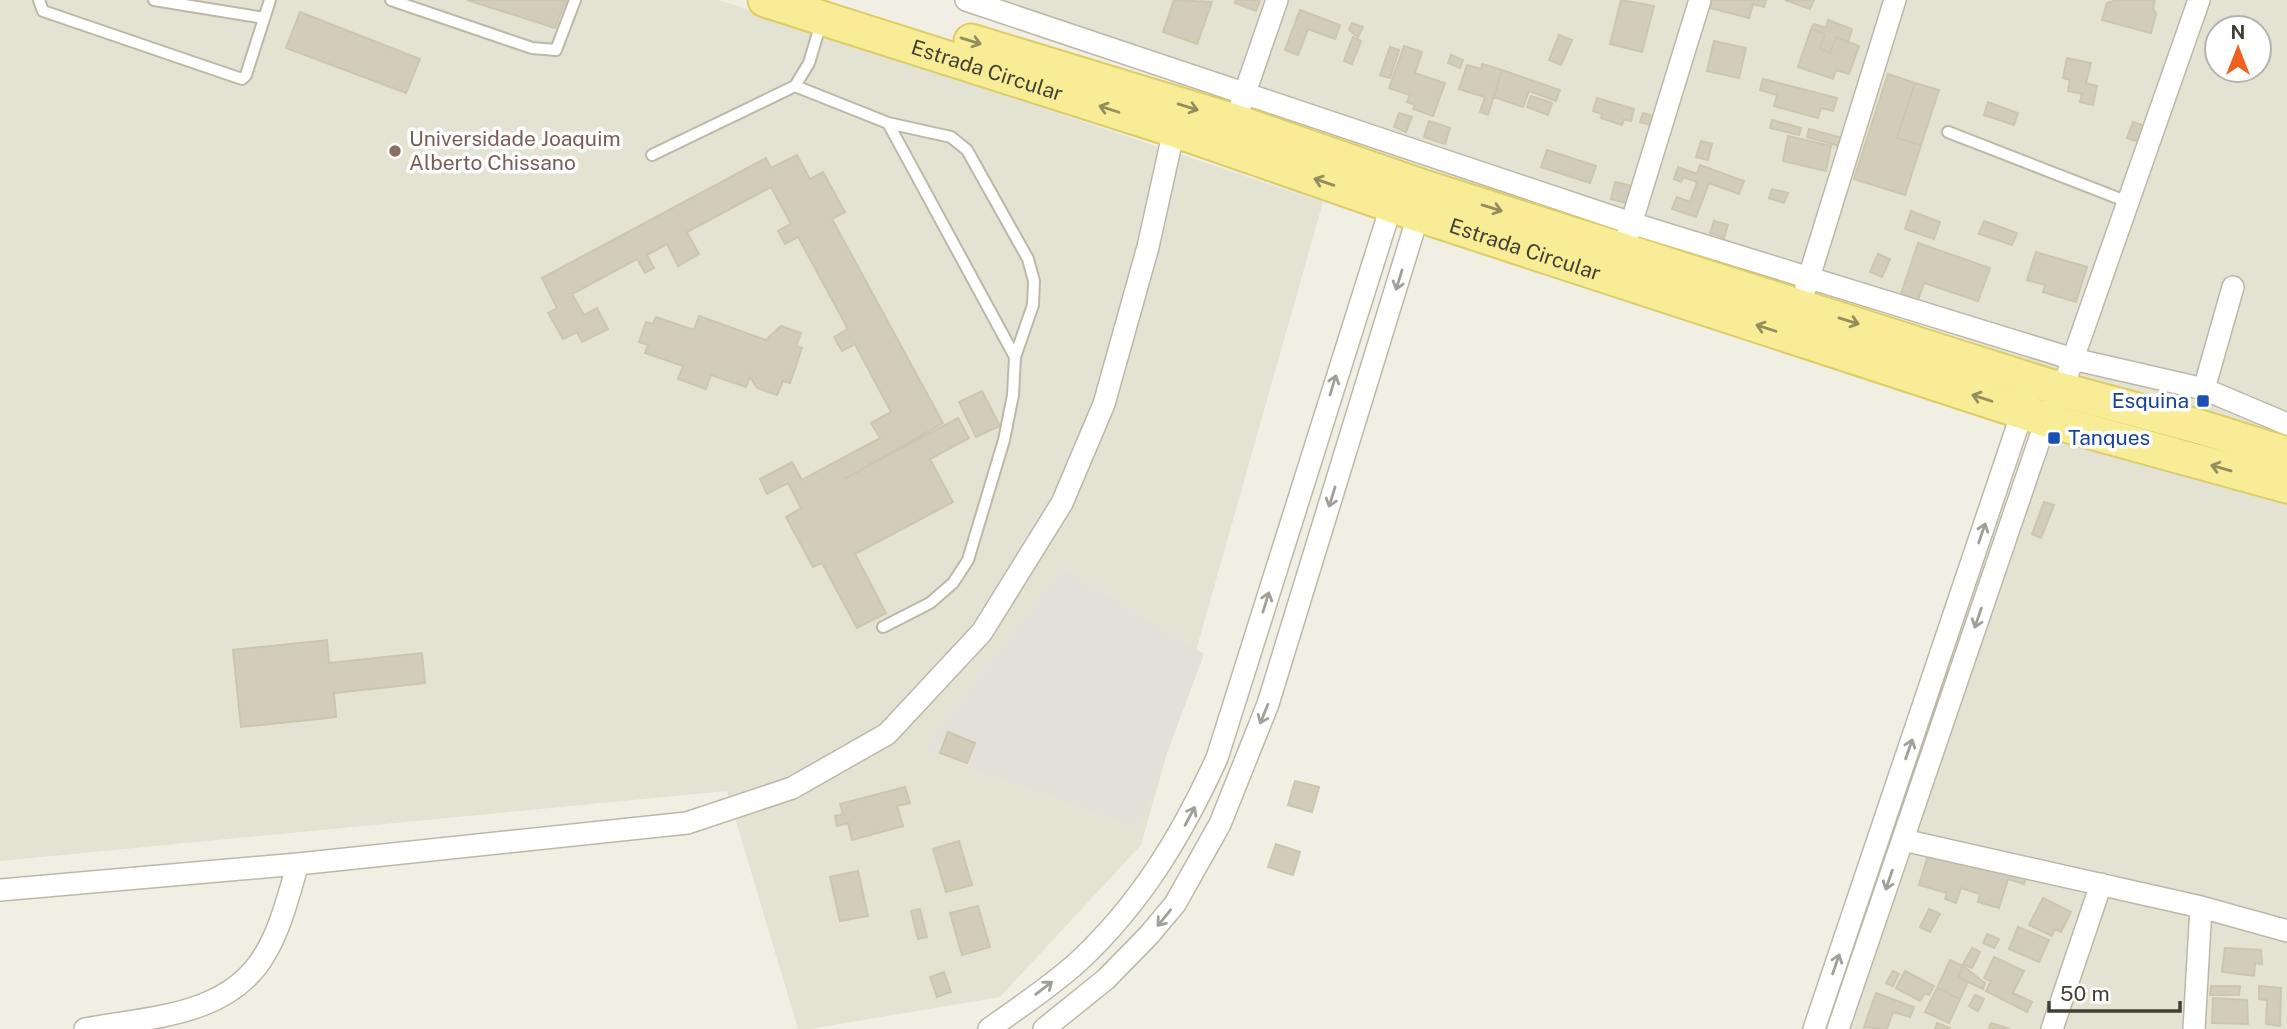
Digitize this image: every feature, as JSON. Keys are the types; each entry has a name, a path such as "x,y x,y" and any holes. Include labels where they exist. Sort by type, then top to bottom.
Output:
{"main road":[{"name":"Estrada Circular","path":"765,0 829,9 1174,130 1409,197 2034,415 2287,486"},
{"path":"829,9 1239,107 1409,197 1627,237 1805,291 2048,386 2197,426 2287,454"}],"street":[{"path":"966,0 1239,107 1627,237 1700,0"},
{"path":"1239,107 1277,0"},
{"path":"1895,0 1805,291 2073,359 2204,389 2287,424"},
{"path":"1814,1029 2034,415 2048,386 2073,359 2199,0"},
{"path":"0,890 298,864 687,823 792,788 887,734 982,632 1062,503 1104,404 1148,247 1174,130"},
{"path":"989,1029 1077,962 1121,918 1157,872 1191,817 1221,746 1409,197"},
{"path":"1044,1029 1106,979 1149,935 1175,904 1220,824 1268,704 1409,197"},
{"path":"2204,389 2233,287"},
{"path":"1838,1029 1903,840 2034,415 2048,386"},
{"path":"1903,840 2201,907 2287,931"},
{"path":"85,1029 198,1007 226,996 246,981 266,954 298,864"},
{"path":"2052,1029 2101,884"},
{"path":"2194,1029 2201,907"}],"lane":[{"path":"39,0 43,11 242,79 246,75 270,0"},
{"path":"154,0 264,18"},
{"path":"391,0 532,48 556,50 575,0"},
{"path":"652,155 795,86 809,63 829,9"},
{"path":"795,86 888,122 951,137 967,150 1028,259 1034,281 1033,305 1015,357 1013,396 1004,440 968,560 953,583 930,603 883,627"},
{"path":"888,122 1015,357"},
{"path":"1948,132 2128,202"}],"shaded area":[{"path":"0,0 719,0 1323,202 1141,845 1000,997 809,1029 798,1029 727,791 0,861"},
{"path":"964,0 2287,0 2287,448"},
{"path":"2037,411 2287,496 2287,1029 1844,1029 1904,848"},
{"path":"1062,569 1204,654 1139,828 922,751"}],"building":[{"path":"467,0 566,0 555,28"},
{"path":"1174,0 1212,2 1197,44 1163,32"},
{"path":"1236,0 1260,0 1256,11 1235,3"},
{"path":"1621,0 1654,6 1642,52 1610,44"},
{"path":"1712,0 1766,0 1764,7 1753,4 1749,18 1710,8"},
{"path":"1785,0 1814,0 1810,9"},
{"path":"2117,0 2155,0 2153,8 2156,14 2151,33 2102,20 2107,3"},
{"path":"1300,10 1340,25 1335,39 1308,29 1298,55 1285,50"},
{"path":"300,12 420,59 406,93 286,48"},
{"path":"1828,20 1852,29 1848,42 1836,37 1830,53 1820,49 1825,34 1811,29 1814,24 1826,28"},
{"path":"1352,23 1363,27 1358,37 1349,30"},
{"path":"1811,29 1825,34 1820,49 1830,53 1836,37 1859,46 1849,74 1836,70 1833,79 1798,67"},
{"path":"1559,35 1572,40 1561,65 1549,60"},
{"path":"1353,37 1361,41 1352,64 1344,61"},
{"path":"1714,41 1746,48 1739,78 1707,71"},
{"path":"1404,46 1422,52 1415,73 1445,83 1433,116 1413,109 1415,105 1407,102 1410,95 1389,88"},
{"path":"1390,47 1399,50 1390,78 1380,75"},
{"path":"1451,55 1463,60 1460,68 1448,63"},
{"path":"2067,58 2091,63 2086,83 2097,86 2093,105 2080,102 2082,94 2068,91 2070,80 2063,78"},
{"path":"1482,64 1502,70 1488,115 1480,112 1485,97 1459,89 1467,65 1481,69"},
{"path":"1502,70 1560,90 1556,101 1529,91 1523,107 1494,97"},
{"path":"1888,74 1915,83 1897,138 1921,145 1905,195 1854,179"},
{"path":"1763,79 1837,98 1833,111 1821,108 1818,118 1774,106 1777,95 1760,90"},
{"path":"1915,83 1939,90 1921,145 1897,138"},
{"path":"1531,96 1552,103 1548,115 1527,107"},
{"path":"1597,98 1634,109 1631,121 1624,119 1622,125 1601,118 1602,114 1593,111"},
{"path":"1988,102 2018,113 2014,125 1984,115"},
{"path":"1399,113 1412,117 1406,132 1394,127"},
{"path":"1643,113 1654,116 1651,125 1640,122"},
{"path":"1772,120 1801,128 1799,135 1770,128"},
{"path":"1429,121 1450,128 1445,144 1424,137"},
{"path":"2133,122 2148,127 2143,143 2127,138"},
{"path":"1809,129 1846,139 1843,147 1807,137"},
{"path":"1788,136 1831,146 1826,171 1783,161"},
{"path":"1701,141 1712,144 1708,160 1696,157"},
{"path":"1547,150 1596,166 1590,183 1541,167"},
{"path":"797,155 810,179 823,172 845,212 832,219 943,423 844,479 958,418 969,438 930,459 953,502 855,554 886,613 857,628 822,563 813,567 786,517 801,508 788,483 767,494 760,479 792,462 802,480 880,438 871,423 891,412 855,344 842,351 834,337 848,329 798,237 785,244 778,231 791,224 771,187 687,232 699,254 678,266 667,244 647,255 654,268 645,273 637,259 572,294 584,315 597,308 608,329 582,342 577,332 563,339 548,313 557,308 542,278 766,158 771,168"},
{"path":"1700,165 1744,181 1739,194 1709,183 1696,217 1672,209 1677,197 1690,202 1697,182 1683,177 1681,182 1674,179 1678,167 1697,174"},
{"path":"1615,182 1632,186 1627,203 1611,199"},
{"path":"1772,189 1788,193 1784,203 1769,198"},
{"path":"1911,211 1940,222 1934,239 1905,229"},
{"path":"1714,221 1728,225 1724,238 1710,233"},
{"path":"1984,221 2017,233 2012,245 1979,234"},
{"path":"1918,243 1990,268 1978,301 1924,283 1918,300 1901,294"},
{"path":"2036,252 2087,267 2076,302 2043,292 2045,285 2027,280"},
{"path":"1878,254 1890,259 1882,277 1870,272"},
{"path":"699,316 766,340 781,326 801,333 796,346 802,348 790,383 783,381 777,395 757,388 750,377 746,387 711,375 706,389 678,379 683,366 645,353 648,345 639,342 646,322 653,324 656,317 694,330"},
{"path":"982,391 1000,426 976,437 959,402"},
{"path":"2044,502 2054,505 2041,538 2032,534"},
{"path":"327,640 329,663 422,653 425,683 334,693 336,717 241,727 233,650"},
{"path":"948,732 975,743 967,763 940,753"},
{"path":"1295,781 1319,787 1312,812 1288,805"},
{"path":"905,787 910,803 897,806 903,826 852,840 848,823 837,826 835,816 843,814 840,804"},
{"path":"959,841 972,885 946,892 933,849"},
{"path":"1276,844 1300,852 1293,875 1268,867"},
{"path":"1928,855 2026,876 2024,884 2008,879 1999,908 1978,902 1980,894 1961,888 1956,903 1945,899 1947,893 1919,885"},
{"path":"858,871 868,916 840,921 830,877"},
{"path":"2043,898 2071,912 2061,932 2055,929 2052,936 2029,925"},
{"path":"978,906 990,947 962,955 950,913"},
{"path":"920,909 927,937 918,939 911,911"},
{"path":"1929,909 1940,914 1930,932 1920,927"},
{"path":"2018,927 2049,940 2039,962 2009,949"},
{"path":"1987,934 1999,939 1994,948 1983,943"},
{"path":"1972,948 1980,952 1972,968 1963,964"},
{"path":"2225,948 2261,950 2262,964 2255,963 2254,976 2222,972"},
{"path":"1994,957 2024,971 2013,993 2032,1002 2027,1012 1986,991 1991,981 1984,978"},
{"path":"1950,960 1963,966 1958,977 1968,982 1960,999 1937,988"},
{"path":"1963,966 1985,983 1983,989 1958,977"},
{"path":"1893,971 1899,974 1893,986 1886,983"},
{"path":"1905,971 1934,986 1929,995 1925,993 1920,1001 1896,988"},
{"path":"944,972 951,992 937,997 930,977"},
{"path":"2211,986 2240,986 2239,995 2210,995"},
{"path":"2259,986 2281,988 2280,1026 2266,1024 2267,1000 2259,999"},
{"path":"1937,988 1960,999 1949,1023 1925,1012"},
{"path":"1876,993 1914,1007 1910,1017 1893,1012 1887,1029 1864,1027"},
{"path":"1975,995 1984,999 1978,1011 1969,1006"},
{"path":"2213,998 2247,1000 2248,1024 2212,1023"},
{"path":"1937,1023 1950,1028 1950,1029 1935,1029"},
{"path":"1991,1023 2010,1029 1989,1029"}],"place":[{"name":"Universidade Joaquim Alberto Chissano","path":"395,151"},
{"name":"Esquina","path":"2203,401"},
{"name":"Tanques","path":"2054,438"}]}
